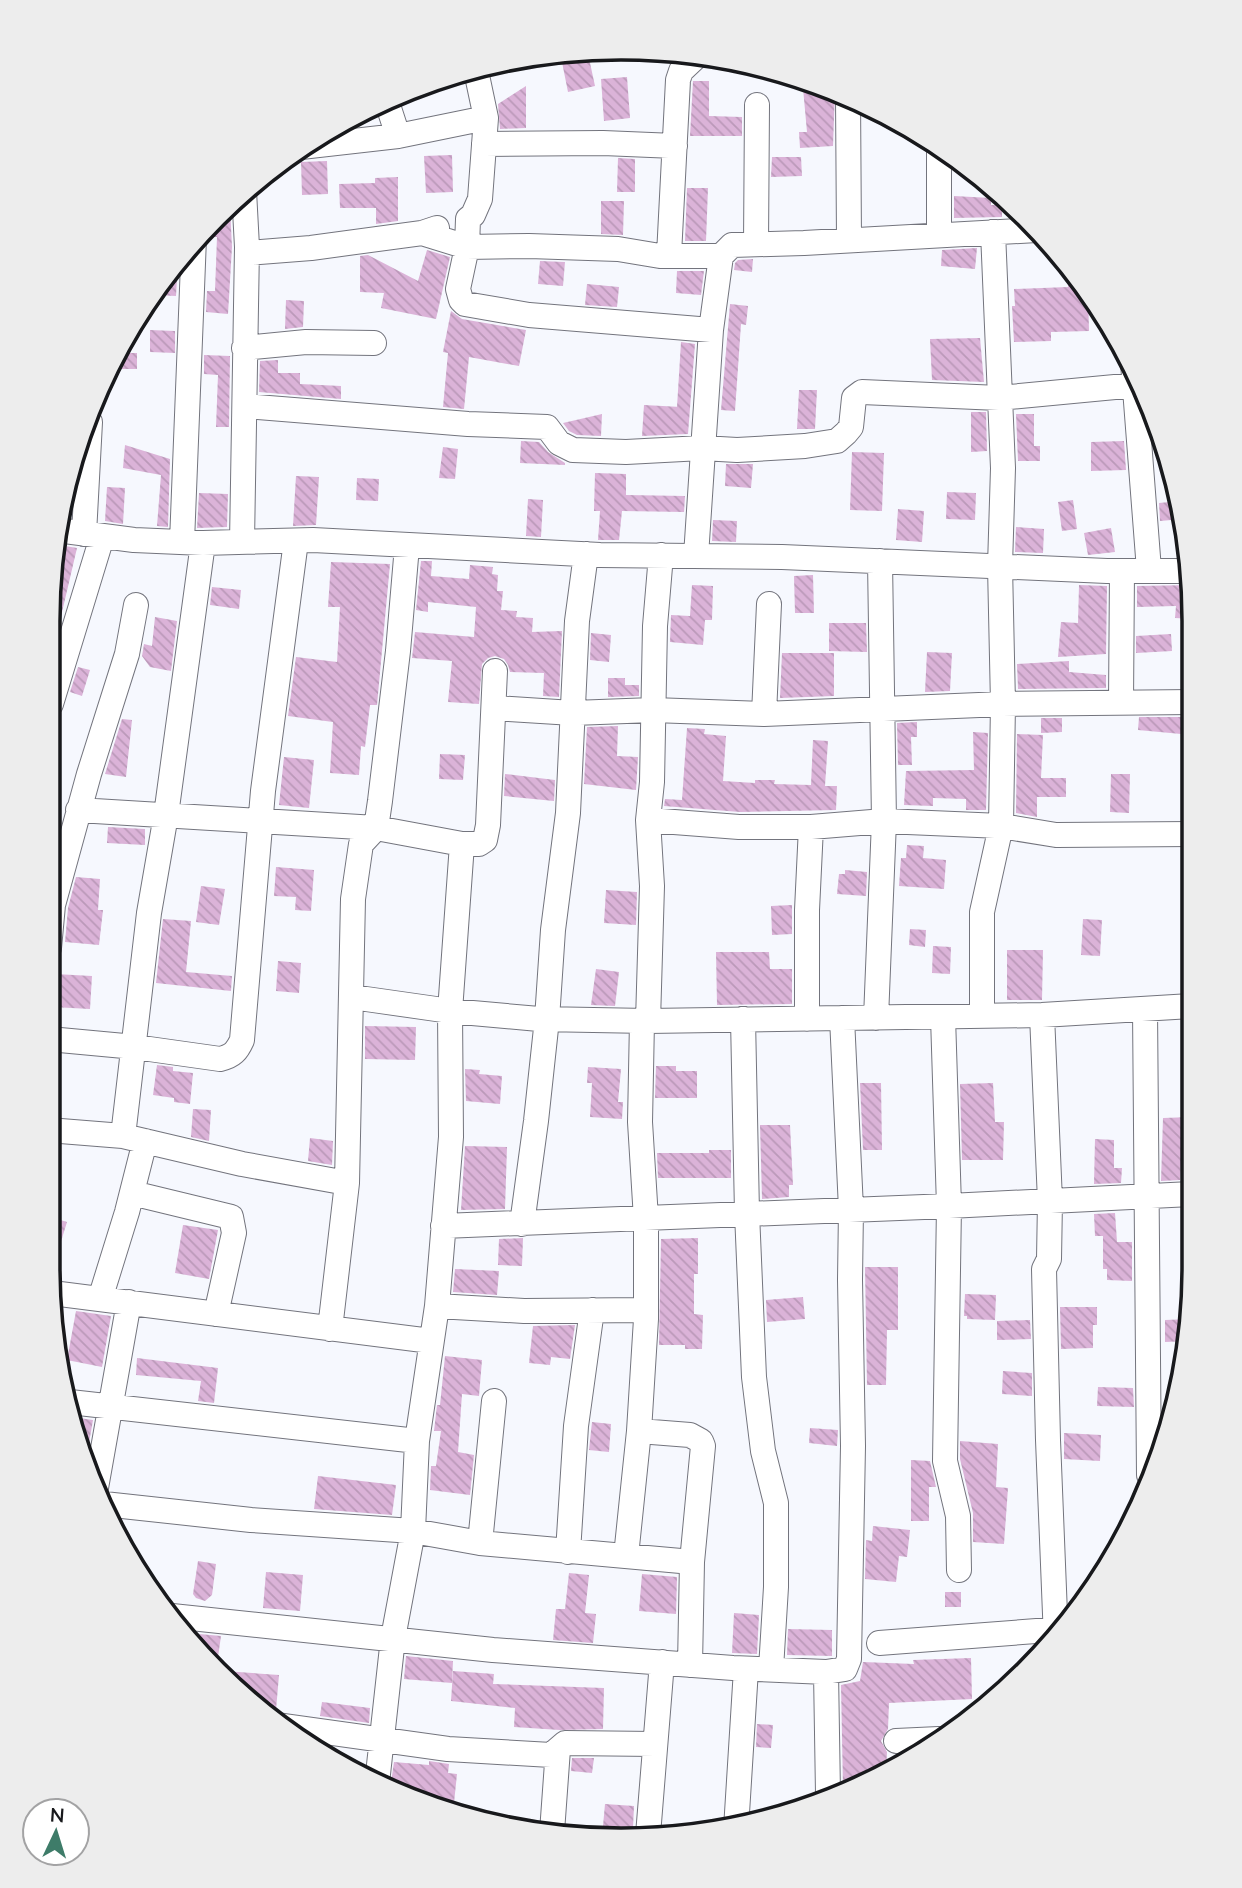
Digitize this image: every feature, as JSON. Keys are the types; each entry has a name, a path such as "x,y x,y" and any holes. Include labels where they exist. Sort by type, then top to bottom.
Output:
{"street":[{"path":"669,255 677,93 681,71 689,64"},
{"path":"247,253 311,248 422,233 468,219 473,215 480,199 486,118 478,79"},
{"path":"756,244 757,105"},
{"path":"848,107 849,240"},
{"path":"389,110 398,136"},
{"path":"323,145 398,136 486,118"},
{"path":"484,144 603,143 675,146"},
{"path":"939,158 939,235"},
{"path":"242,542 247,253 245,205"},
{"path":"468,219 467,247 458,289 465,304 528,315 711,330"},
{"path":"696,556 711,330 721,256 732,245 1024,231"},
{"path":"982,1016 982,912 1001,825 1003,704 1000,566 1003,468 993,232"},
{"path":"422,233 467,247 554,246 669,255 721,256"},
{"path":"100,1299 132,1193 135,1047 149,913 166,815 192,542 194,257"},
{"path":"244,348 306,342 374,343"},
{"path":"245,406 468,424 547,427 559,443 573,450 626,452 702,447 737,450 805,446 837,441 850,427 854,398 862,392 999,398 1126,376"},
{"path":"1137,399 1149,570"},
{"path":"60,669 93,535 90,437"},
{"path":"67,531 192,542 296,541 586,555 880,561 1122,571 1180,570"},
{"path":"60,1040 220,1059 237,1052 242,1040 263,791 296,541"},
{"path":"330,1329 346,1183 353,899 361,844 376,828 398,650 407,546"},
{"path":"522,1224 568,813 577,621 586,555"},
{"path":"626,1556 639,1431 646,1310 646,1219 640,1122 652,886 648,820 652,782 655,626 661,555"},
{"path":"876,1018 884,821 880,561"},
{"path":"1121,702 1122,571"},
{"path":"60,879 127,654 136,604"},
{"path":"764,714 769,604"},
{"path":"79,810 376,828 463,844 479,844 485,840 486,834 495,671"},
{"path":"495,708 573,713 653,710 764,714 1003,704 1182,702"},
{"path":"648,820 739,827 811,827 884,821 1001,825 1056,835 1182,834"},
{"path":"807,1019 807,910 811,827"},
{"path":"378,1773 393,1638 413,1531 417,1441 437,1306 451,1137 450,1011 463,844"},
{"path":"352,997 450,1011 547,1019 645,1021 1042,1015 1182,1007"},
{"path":"1145,1009 1150,1455"},
{"path":"1042,1015 1050,1201 1049,1259 1044,1269 1048,1440 1057,1620"},
{"path":"943,1017 949,1206 945,1461 958,1516 960,1570"},
{"path":"182,1616 493,1650 746,1669 826,1672 845,1669 849,1659 853,1446 851,1209 842,1018"},
{"path":"743,1019 747,1213 756,1399 763,1451 776,1503 776,1587 771,1669"},
{"path":"60,1132 134,1138 242,1164 346,1183"},
{"path":"132,1193 231,1217 234,1233 216,1314"},
{"path":"443,1226 1182,1195"},
{"path":"61,1294 430,1342"},
{"path":"99,1473 130,1302"},
{"path":"437,1306 524,1311 646,1310"},
{"path":"568,1552 576,1426 592,1310"},
{"path":"480,1543 494,1401"},
{"path":"77,1403 417,1441"},
{"path":"639,1431 690,1435 701,1441 703,1455 692,1562 690,1665"},
{"path":"112,1505 251,1520 413,1531 480,1543 692,1562"},
{"path":"879,1643 1047,1633"},
{"path":"649,1827 662,1662"},
{"path":"737,1817 746,1669"},
{"path":"826,1672 828,1789"},
{"path":"301,1728 502,1754 551,1755 565,1743 655,1744"},
{"path":"896,1741 924,1740"},
{"path":"553,1824 558,1749"}],"building":[{"path":"590,61 595,86 568,92 562,63"},
{"path":"627,77 630,118 604,121 601,79"},
{"path":"693,81 709,81 709,116 742,117 742,136 690,136"},
{"path":"526,86 526,128 500,129 498,104"},
{"path":"803,90 835,101 833,146 800,148 799,132 807,132"},
{"path":"452,155 453,192 426,193 424,156"},
{"path":"772,157 801,157 802,176 771,177"},
{"path":"618,158 635,159 635,192 617,192"},
{"path":"327,161 328,194 302,195 301,162"},
{"path":"398,177 398,221 376,224 376,208 340,208 339,184 375,183 375,178"},
{"path":"687,188 708,188 706,241 685,241"},
{"path":"954,196 990,198 991,205 997,205 1002,209 1002,217 954,218"},
{"path":"601,201 624,201 623,235 601,234"},
{"path":"231,218 232,247 228,314 206,312 207,291 215,291 217,237 212,237"},
{"path":"977,248 975,269 941,266 942,250"},
{"path":"427,250 450,257 436,319 381,308 384,293 360,292 360,256 368,255 418,281"},
{"path":"753,259 752,272 734,270 738,260"},
{"path":"540,261 565,262 563,286 538,284"},
{"path":"677,271 704,271 701,295 676,293"},
{"path":"177,278 176,296 164,295"},
{"path":"587,284 619,287 617,307 585,305"},
{"path":"1068,284 1088,310 1089,331 1051,332 1051,341 1014,342 1014,289 1068,287"},
{"path":"286,300 304,301 303,327 285,329"},
{"path":"730,304 748,306 746,325 741,324 735,411 721,410"},
{"path":"451,311 462,319 526,330 519,366 469,357 464,409 443,407 448,353 443,352"},
{"path":"150,330 175,331 175,353 150,352"},
{"path":"980,338 984,382 932,380 930,339"},
{"path":"681,342 695,344 688,434 642,436 644,405 677,407"},
{"path":"128,353 137,353 137,369 119,369"},
{"path":"204,355 230,356 229,427 216,427 218,375 204,374"},
{"path":"278,360 278,373 300,373 300,384 341,386 341,399 259,392 260,361"},
{"path":"799,390 817,390 815,429 797,429"},
{"path":"971,412 986,412 987,451 971,452"},
{"path":"602,414 601,436 577,435 569,431 563,423"},
{"path":"1016,414 1034,414 1034,446 1040,446 1040,461 1018,461"},
{"path":"521,441 539,442 565,465 520,463"},
{"path":"1124,441 1126,470 1091,471 1091,442"},
{"path":"125,445 170,459 168,527 157,526 161,475 123,468"},
{"path":"443,447 458,449 455,479 439,478"},
{"path":"852,452 884,453 882,511 850,510"},
{"path":"726,464 753,464 751,488 725,486"},
{"path":"595,473 626,474 626,495 685,496 684,512 622,511 619,540 598,540 600,511 594,511"},
{"path":"296,476 319,477 316,525 293,526"},
{"path":"357,478 379,479 378,501 356,500"},
{"path":"107,487 125,488 123,524 105,521"},
{"path":"947,492 976,493 975,520 946,519"},
{"path":"199,493 228,494 227,527 197,528"},
{"path":"528,499 543,500 541,537 526,536"},
{"path":"1073,500 1077,529 1062,531 1058,502"},
{"path":"1170,502 1173,520 1160,521 1159,503"},
{"path":"898,509 924,511 922,542 896,540"},
{"path":"713,520 737,521 736,542 712,541"},
{"path":"1016,527 1044,529 1043,553 1015,552"},
{"path":"1111,528 1115,552 1088,555 1084,533"},
{"path":"64,546 77,548 60,621"},
{"path":"421,561 432,561 431,576 469,579 470,565 493,567 492,574 498,575 497,591 503,591 501,610 517,611 516,617 533,618 532,632 562,631 559,697 543,696 544,673 510,672 504,659 495,656 482,664 479,704 448,702 452,661 412,658 415,632 474,637 476,607 428,602 428,612 416,610"},
{"path":"331,562 390,564 377,705 370,705 365,747 361,746 359,775 330,773 333,722 288,716 296,657 337,662 340,607 328,607"},
{"path":"813,575 814,613 795,613 794,576"},
{"path":"692,585 713,586 712,620 705,620 703,645 670,642 671,615 690,616"},
{"path":"1079,585 1107,586 1106,654 1058,657 1061,622 1078,623"},
{"path":"1181,585 1182,618 1175,618 1176,606 1137,607 1137,586"},
{"path":"212,587 241,590 239,609 210,605"},
{"path":"155,617 177,621 171,671 150,667 142,656 144,644 152,646"},
{"path":"829,623 866,623 867,652 829,651"},
{"path":"591,633 611,635 609,662 590,660"},
{"path":"1171,634 1172,651 1136,653 1136,636"},
{"path":"927,652 952,653 950,691 925,692"},
{"path":"782,653 834,653 834,696 780,698"},
{"path":"1069,661 1069,672 1106,675 1106,688 1018,689 1017,664"},
{"path":"78,667 90,670 82,696 70,692"},
{"path":"608,678 625,678 625,685 639,685 639,696 608,697"},
{"path":"1139,717 1182,717 1182,734 1138,730"},
{"path":"1041,718 1062,718 1062,732 1041,733"},
{"path":"122,719 132,720 126,777 105,774"},
{"path":"917,722 917,737 911,737 912,765 898,765 897,723"},
{"path":"618,726 617,756 638,757 636,790 584,784 587,727"},
{"path":"687,728 705,729 704,734 726,736 723,781 755,783 755,780 775,780 774,784 811,785 813,740 828,741 825,786 837,786 836,810 740,812 664,806 665,799 682,800"},
{"path":"973,732 988,733 986,810 966,810 966,799 933,798 933,806 904,805 906,771 974,770"},
{"path":"1017,734 1043,735 1041,778 1066,778 1066,797 1037,797 1037,817 1016,813"},
{"path":"440,754 465,755 463,780 439,779"},
{"path":"284,757 314,760 309,808 279,805"},
{"path":"505,774 555,780 554,801 504,796"},
{"path":"1111,774 1130,774 1129,813 1110,812"},
{"path":"108,827 145,829 145,845 107,843"},
{"path":"907,845 924,846 923,858 946,860 944,889 899,886 901,858 906,858"},
{"path":"276,867 314,870 311,911 295,910 296,897 274,896"},
{"path":"845,870 867,872 866,896 837,894 839,874 845,874"},
{"path":"76,877 100,879 98,910 103,910 99,945 65,942 68,908"},
{"path":"201,886 225,889 219,925 196,922"},
{"path":"606,890 637,892 636,925 604,923"},
{"path":"792,905 792,934 772,935 771,906"},
{"path":"163,919 191,921 186,972 232,976 231,991 156,983"},
{"path":"1083,919 1102,920 1100,956 1081,955"},
{"path":"910,929 926,930 925,947 909,945"},
{"path":"933,946 951,947 950,974 932,973"},
{"path":"1007,950 1043,950 1042,1000 1007,1000"},
{"path":"716,952 769,952 770,969 792,969 792,1004 717,1005"},
{"path":"278,961 301,963 299,993 276,991"},
{"path":"596,969 619,972 615,1006 591,1005"},
{"path":"60,974 92,976 90,1009 60,1007"},
{"path":"365,1026 416,1027 415,1060 365,1059"},
{"path":"157,1065 173,1067 173,1071 193,1073 190,1104 153,1095"},
{"path":"656,1066 676,1066 676,1071 697,1071 697,1098 655,1098"},
{"path":"588,1067 621,1069 618,1102 623,1102 622,1119 590,1117 592,1083 587,1083"},
{"path":"465,1069 480,1070 479,1074 502,1076 500,1104 466,1101"},
{"path":"860,1083 881,1083 882,1150 863,1150"},
{"path":"993,1083 995,1122 1004,1122 1003,1160 962,1160 960,1084"},
{"path":"193,1109 211,1110 209,1141 191,1137"},
{"path":"1182,1117 1180,1180 1161,1181 1163,1118"},
{"path":"760,1125 790,1125 793,1185 789,1185 789,1197 762,1199"},
{"path":"310,1138 333,1141 332,1165 308,1161"},
{"path":"1095,1139 1114,1140 1114,1168 1122,1168 1121,1183 1094,1184"},
{"path":"465,1146 507,1147 505,1209 461,1210"},
{"path":"709,1150 731,1150 731,1178 658,1178 657,1153 709,1153"},
{"path":"1115,1213 1117,1242 1132,1242 1132,1281 1107,1280 1107,1269 1103,1269 1103,1236 1095,1236 1094,1214"},
{"path":"60,1220 67,1222 60,1245"},
{"path":"183,1225 218,1230 209,1279 175,1273"},
{"path":"523,1238 522,1266 498,1265 499,1239"},
{"path":"698,1238 698,1274 694,1274 694,1314 703,1315 702,1349 685,1349 685,1345 659,1345 661,1239"},
{"path":"865,1267 898,1267 898,1330 887,1330 886,1385 867,1385"},
{"path":"455,1269 499,1271 497,1295 453,1292"},
{"path":"965,1294 996,1295 995,1320 967,1319 967,1316 964,1316"},
{"path":"803,1297 805,1319 767,1322 766,1300"},
{"path":"1060,1307 1097,1307 1097,1325 1093,1325 1093,1348 1061,1349"},
{"path":"76,1311 111,1316 102,1367 67,1359"},
{"path":"1180,1319 1178,1341 1165,1342 1165,1320"},
{"path":"1030,1320 1031,1339 997,1340 997,1321"},
{"path":"575,1325 570,1359 551,1357 550,1365 529,1363 533,1326"},
{"path":"445,1356 482,1360 479,1396 462,1394 458,1452 474,1455 470,1495 430,1490 431,1466 436,1466 441,1431 434,1431 437,1405 440,1405"},
{"path":"137,1358 218,1368 214,1403 198,1401 201,1381 136,1375"},
{"path":"1003,1371 1032,1373 1032,1396 1002,1394"},
{"path":"1098,1387 1133,1388 1134,1407 1097,1406"},
{"path":"81,1418 93,1420 89,1445"},
{"path":"592,1422 611,1424 609,1452 589,1450"},
{"path":"810,1428 838,1430 837,1446 809,1443"},
{"path":"1064,1433 1101,1435 1100,1461 1064,1459"},
{"path":"960,1441 998,1444 996,1487 1008,1488 1004,1544 973,1542 973,1513 960,1459"},
{"path":"911,1460 930,1461 936,1487 929,1487 929,1521 911,1521"},
{"path":"318,1476 396,1485 392,1515 314,1509"},
{"path":"873,1526 910,1530 907,1557 899,1556 896,1582 865,1579 866,1540 872,1541"},
{"path":"198,1561 216,1564 212,1595 205,1601 193,1594"},
{"path":"266,1572 303,1575 300,1611 263,1608"},
{"path":"569,1573 589,1575 585,1613 596,1614 593,1643 553,1640 556,1609 565,1609"},
{"path":"642,1574 677,1577 676,1614 639,1611"},
{"path":"945,1592 961,1592 961,1607 945,1607"},
{"path":"734,1613 759,1615 757,1654 732,1653"},
{"path":"788,1629 832,1630 832,1656 787,1655"},
{"path":"196,1634 221,1636 218,1657"},
{"path":"406,1656 453,1661 452,1683 404,1679"},
{"path":"971,1658 972,1699 889,1703 888,1729 881,1741 887,1752 887,1761 843,1783 841,1685 860,1681 863,1662 914,1664 913,1660"},
{"path":"453,1671 494,1674 493,1684 604,1688 603,1729 514,1727 515,1708 451,1701"},
{"path":"232,1672 279,1675 276,1710"},
{"path":"322,1702 370,1708 369,1723 320,1716"},
{"path":"757,1724 773,1725 771,1748 756,1747"},
{"path":"572,1758 594,1758 592,1773 571,1771"},
{"path":"429,1761 449,1764 448,1773 457,1774 454,1803 392,1779 394,1762 429,1765"},
{"path":"605,1804 634,1806 633,1828 603,1826"}]}
